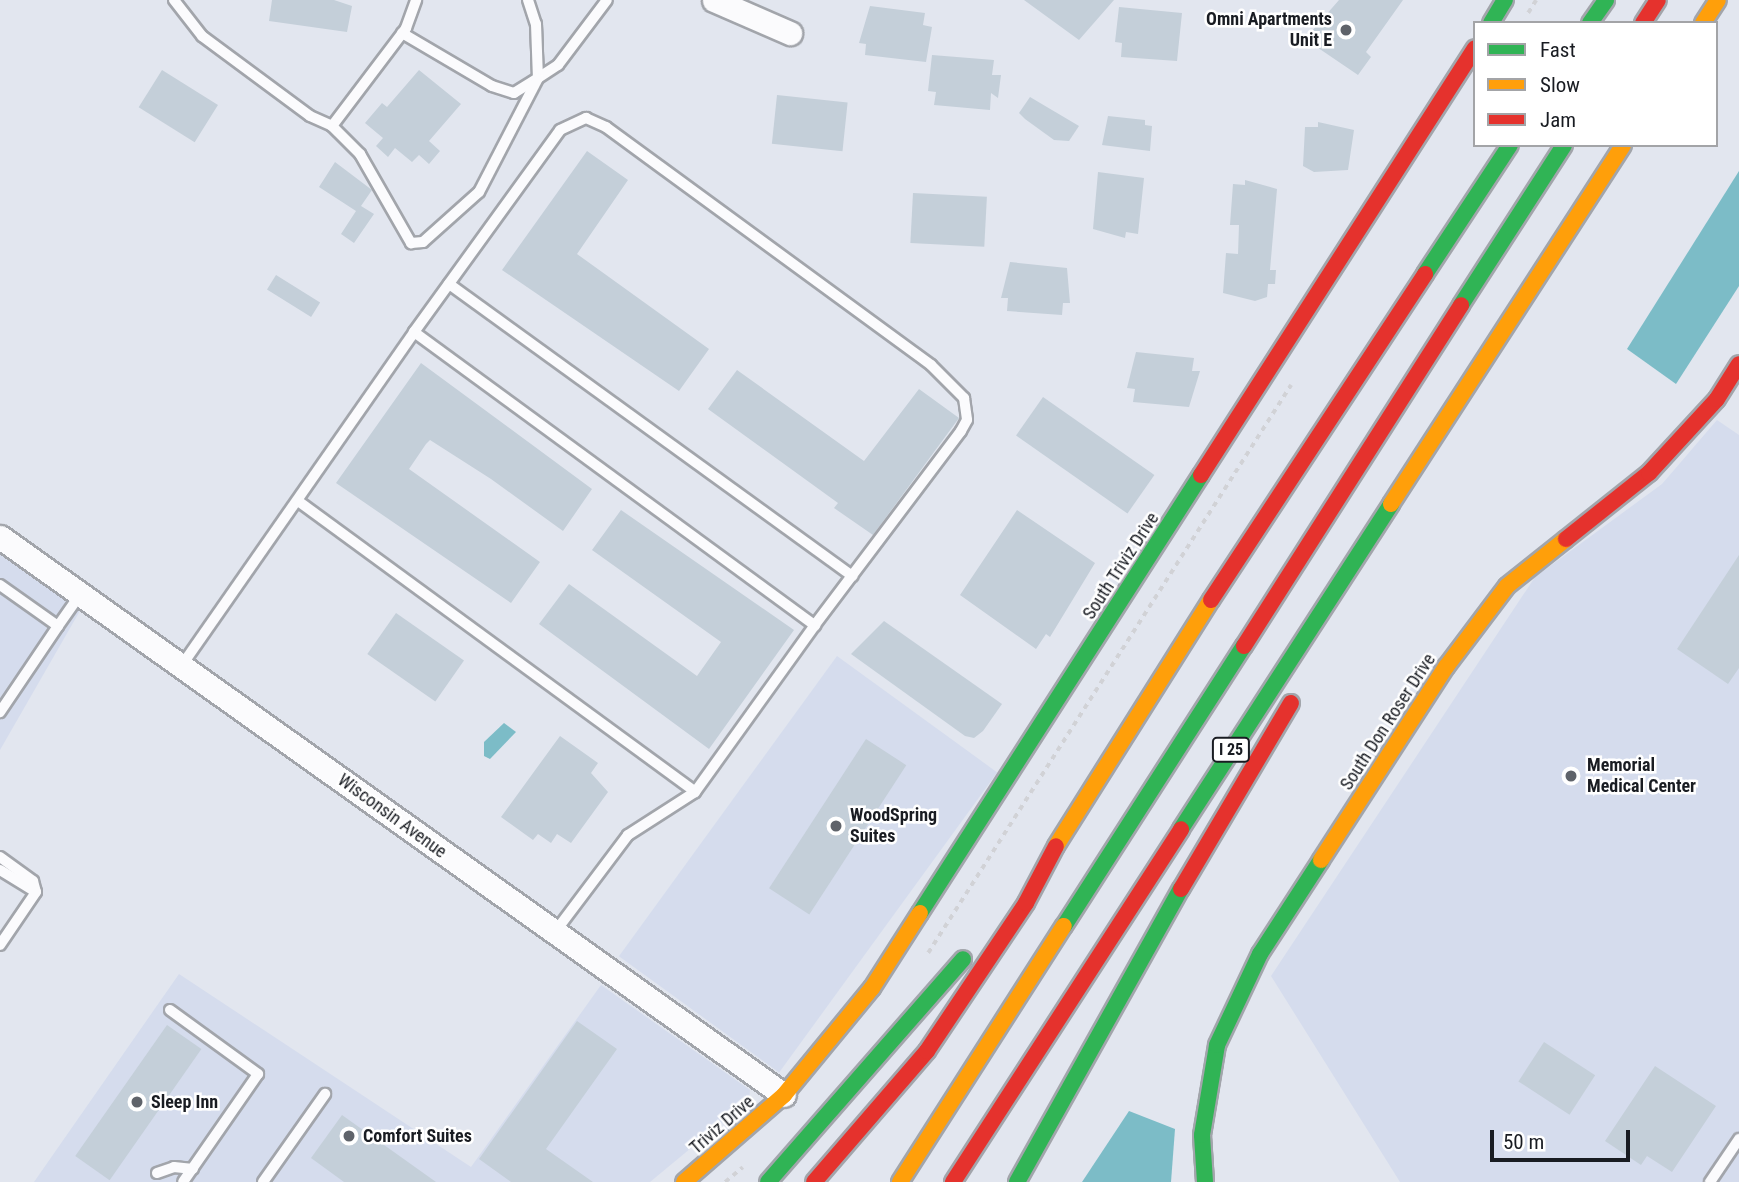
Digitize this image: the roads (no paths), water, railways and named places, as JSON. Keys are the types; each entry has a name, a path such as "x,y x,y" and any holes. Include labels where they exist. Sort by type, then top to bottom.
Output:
{"main road":[{"path":"1492,21 1505,0"},
{"path":"1591,21 1606,0"},
{"path":"1644,21 1658,0"},
{"path":"1704,21 1718,0"},
{"name":"South Triviz Drive","path":"784,1095 851,1016 915,925 1473,51"},
{"path":"768,1182 1042,868 1509,147"},
{"name":"I 25","path":"900,1182 1563,147"},
{"name":"I 25","path":"953,1182 1622,147"},
{"name":"South Don Roser Drive","path":"1205,1182 1202,1135 1217,1045 1243,988 1259,954 1446,667 1507,586 1649,472 1722,403 1739,363"},
{"path":"1339,619 1433,439"},
{"path":"1017,1182 1119,992 1298,692"},
{"path":"814,1182 927,1051 1026,903 1042,868"},
{"name":"Triviz Drive","path":"684,1182 784,1095"}],"street":[{"path":"714,0 790,33"},
{"name":"Wisconsin Avenue","path":"0,537 784,1095"}],"lane":[{"path":"174,0 202,36 310,116 332,126 360,154 411,243 423,242 479,192 538,78 536,24 528,0"},
{"path":"332,126 402,33 416,0"},
{"path":"402,33 492,86 514,93 558,65 607,0"},
{"path":"183,666 414,332 571,121 596,121 931,365 964,398 967,420 695,792 628,835 555,933"},
{"path":"449,284 852,576"},
{"path":"414,332 815,625"},
{"path":"298,501 695,792"},
{"path":"0,585 58,626"},
{"path":"0,712 80,594"},
{"path":"0,857 33,881 36,892 0,945"},
{"path":"0,870 36,892"},
{"path":"170,1010 258,1074 183,1182"},
{"path":"264,1181 325,1094"},
{"path":"1710,1182 1739,1139"},
{"path":"157,1173 174,1167 193,1169"}],"water":[{"path":"1739,171 1739,286 1676,384 1627,349"},
{"path":"504,723 516,732 490,759 484,756 484,742"},
{"path":"1129,1111 1175,1129 1171,1182 1082,1182"}],"place":[{"name":"Omni Apartments Unit E","path":"1346,30"},
{"name":"Memorial Medical Center","path":"1571,776"},
{"name":"WoodSpring Suites","path":"836,826"},
{"name":"Sleep Inn","path":"137,1102"},
{"name":"Comfort Suites","path":"349,1136"}]}
